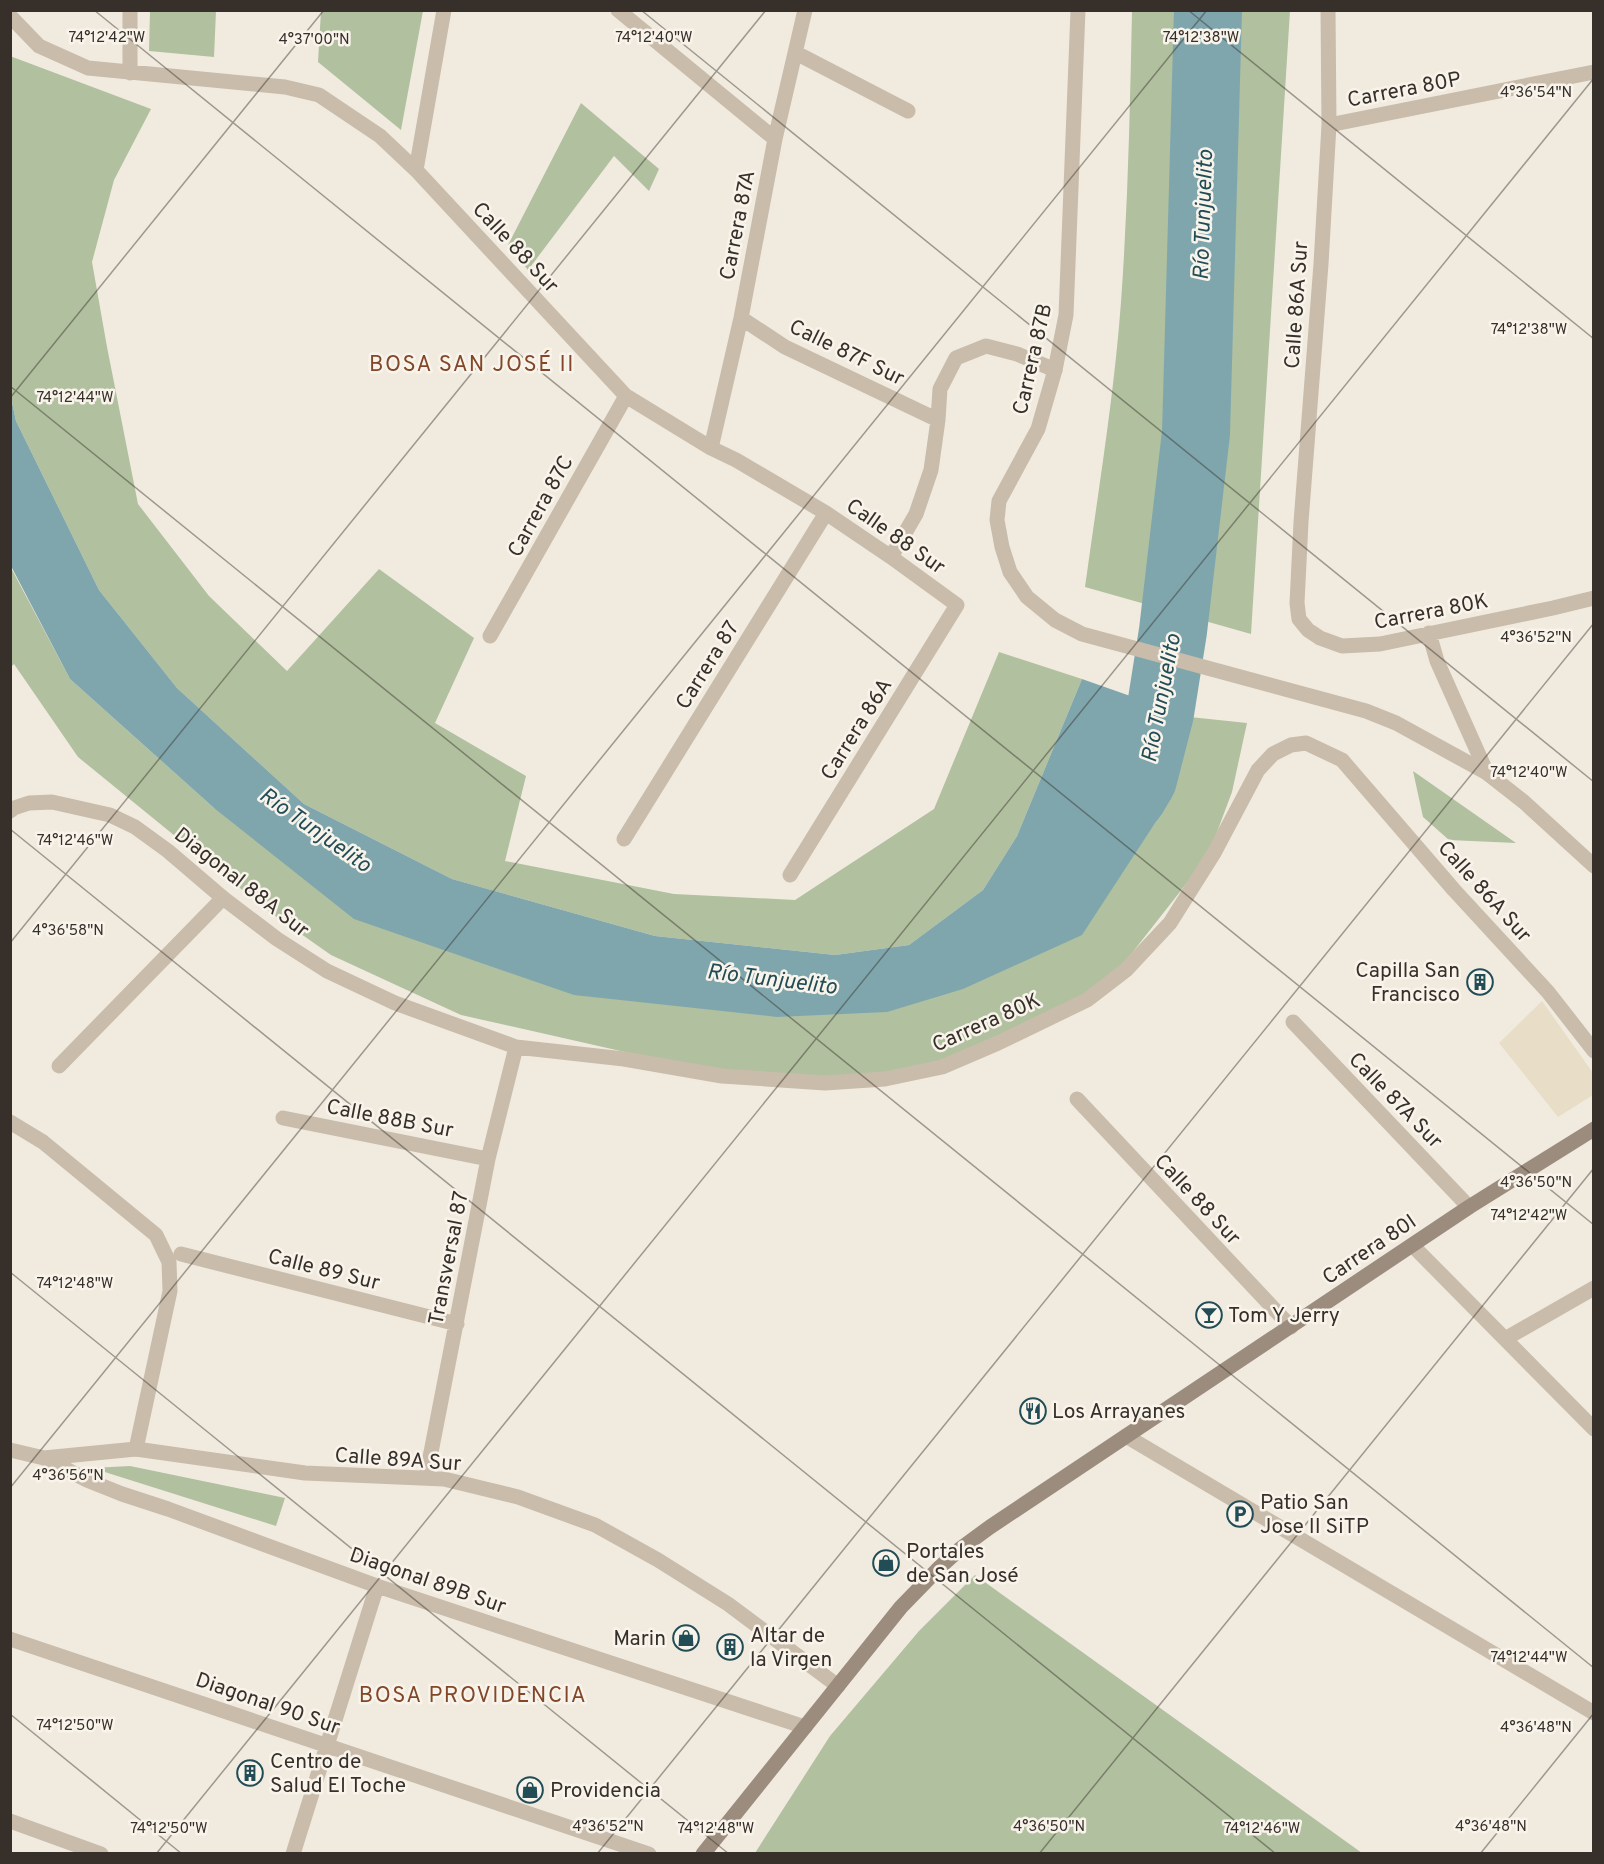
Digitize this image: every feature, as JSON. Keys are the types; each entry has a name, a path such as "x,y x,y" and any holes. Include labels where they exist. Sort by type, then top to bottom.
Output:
{"main road":[{"name":"Carrera 80I","path":"703,1854 901,1607 960,1549 1469,1207 1593,1129"}],"street":[{"path":"130,10 130,73"},
{"path":"416,170 444,10"},
{"path":"618,10 775,139"},
{"name":"Carrera 87A","path":"711,448 741,318 775,139 805,10"},
{"name":"Carrera 87B","path":"1078,10 1066,315 1055,370 1038,429 999,501 997,520 1010,572 1027,597 1055,620 1082,634 1366,711 1396,723 1487,773"},
{"name":"Calle 86A Sur","path":"1297,603 1329,125 1328,10"},
{"name":"Calle 88 Sur","path":"10,16 39,46 88,68 285,87 319,95 380,136 416,170 626,396 711,448 736,460 826,513 957,605"},
{"path":"796,53 908,111"},
{"name":"Carrera 80P","path":"1329,125 1593,72"},
{"name":"Calle 87F Sur","path":"741,318 785,347 938,420"},
{"path":"891,557 916,514 924,492 931,470 940,389 956,358 986,346 1017,354 1055,370"},
{"name":"Carrera 87C","path":"490,636 626,396"},
{"name":"Carrera 87","path":"624,839 826,513"},
{"name":"Carrera 80K","path":"1297,603 1299,618 1308,630 1320,638 1342,646 1380,644 1593,598"},
{"name":"Carrera 86A","path":"790,875 957,605"},
{"path":"1429,633 1437,661 1487,773 1524,802 1593,866"},
{"name":"Carrera 80K","path":"516,1047 624,1059 722,1076 825,1083 885,1079 942,1066 998,1043 1088,1000 1126,970 1170,923 1214,853 1258,770 1273,754 1291,745 1306,743 1342,760"},
{"name":"Calle 86A Sur","path":"1342,760 1454,890 1548,992 1593,1051"},
{"name":"Diagonal 88A Sur","path":"10,811 29,802 52,802 110,816 135,827 277,939 327,971 395,1003 516,1047"},
{"path":"59,1066 223,898"},
{"name":"Calle 87A Sur","path":"1293,1022 1469,1207"},
{"name":"Transversal 87","path":"426,1478 489,1159 516,1047"},
{"name":"Calle 88 Sur","path":"1077,1099 1290,1327"},
{"name":"Calle 88B Sur","path":"283,1118 489,1159"},
{"path":"10,1122 43,1142 156,1235 169,1262 170,1292 136,1449"},
{"path":"1413,1246 1593,1429"},
{"name":"Calle 89 Sur","path":"181,1254 457,1324"},
{"path":"1504,1339 1593,1288"},
{"path":"1126,1436 1593,1713"},
{"name":"Calle 89A Sur","path":"10,1450 44,1458 136,1449 305,1473 444,1479 518,1497 595,1524 658,1560 728,1604 838,1686"},
{"name":"Diagonal 89B Sur","path":"44,1458 87,1480 122,1494 377,1586 805,1727"},
{"path":"293,1854 377,1586"},
{"name":"Diagonal 90 Sur","path":"10,1639 649,1854"},
{"path":"10,1821 101,1854"}],"green space":[{"path":"150,11 216,11 214,57 149,51"},
{"path":"321,11 423,11 401,130 318,62"},
{"path":"1132,11 1290,11 1251,634 1085,587 1110,409 1121,302 1127,193"},
{"path":"10,56 151,109 114,180 92,262 138,504 209,596 287,671 379,569 474,638 435,723 526,776 505,861 674,894 795,900 934,809 999,652 1082,679 1017,836 983,890 909,945 835,955 655,936 452,879 304,804 177,688 99,590 16,421 10,393"},
{"path":"581,103 659,169 649,191 614,156 528,270 508,245"},
{"path":"10,566 70,679 214,808 886,1012 1172,797 1190,717 1247,723 1232,792 1208,856 1121,967 1087,994 941,1065 823,1081 722,1074 461,1015 331,955 274,915 78,757 14,664 11,667"},
{"path":"1413,771 1516,843 1449,840 1423,817"},
{"path":"130,1466 285,1498 276,1526 92,1468"},
{"path":"975,1575 1362,1853 755,1853 830,1736 919,1631"}],"shaded area":[{"path":"1542,1001 1593,1073 1593,1095 1558,1117 1499,1043"}],"water":[{"path":"10,393 16,421 99,590 177,688 304,804 452,879 655,936 835,955 909,945 983,890 1017,836 1082,679 1190,717 1172,797 1082,935 963,989 887,1012 777,1017 574,995 354,919 214,808 70,679 11,566"}],"waterway":[{"name":"Río Tunjuelito","path":"1133,796 1143,779 1160,713 1173,631 1196,433 1208,10"}],"place":[{"name":"Capilla San Francisco","path":"1480,982"},
{"name":"Tom Y Jerry","path":"1209,1315"},
{"name":"Los Arrayanes","path":"1033,1411"},
{"name":"Patio San Jose II SiTP","path":"1240,1514"},
{"name":"Portales de San José","path":"886,1563"},
{"name":"Marin","path":"686,1638"},
{"name":"Altar de la Virgen","path":"730,1647"},
{"name":"Centro de Salud El Toche","path":"250,1773"},
{"name":"Providencia","path":"530,1790"}],"district":[{"name":"BOSA SAN JOSÉ II","path":"472,363"},
{"name":"BOSA PROVIDENCIA","path":"473,1694"}]}
